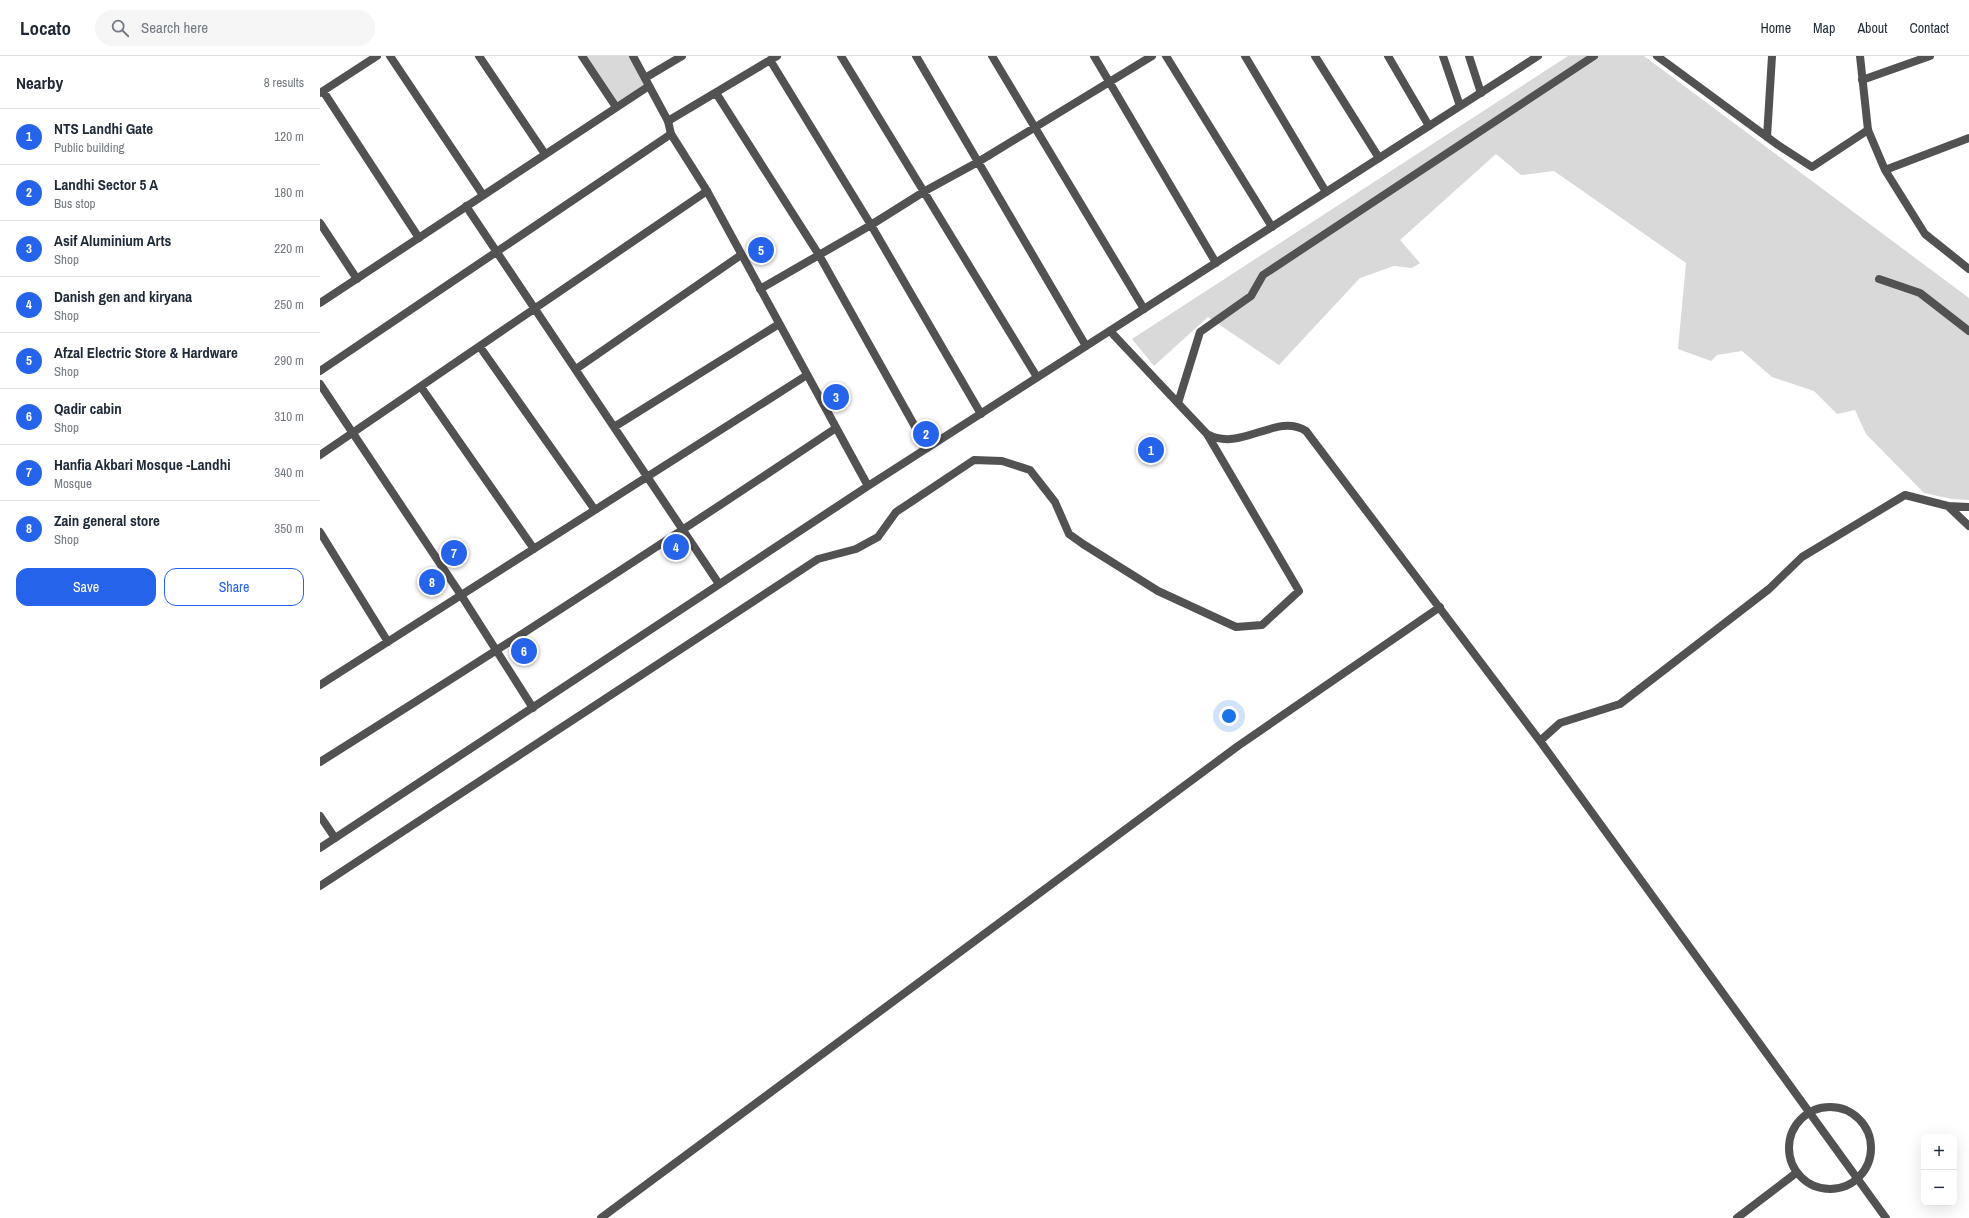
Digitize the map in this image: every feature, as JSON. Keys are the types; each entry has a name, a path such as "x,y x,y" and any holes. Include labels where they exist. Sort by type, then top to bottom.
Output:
{"street":[{"path":"377,56 322,92 419,238"},
{"path":"390,56 483,195"},
{"path":"479,56 545,154"},
{"path":"582,56 616,107"},
{"path":"632,56 668,121 671,134 706,191 868,486"},
{"path":"320,303 616,107 682,56"},
{"path":"841,56 925,191 1037,377"},
{"path":"916,56 1086,346"},
{"path":"992,56 1144,309"},
{"path":"1094,56 1216,263"},
{"path":"760,289 871,225 925,191 978,162 1152,56"},
{"path":"1166,56 1272,227"},
{"path":"1244,56 1326,192"},
{"path":"1315,56 1379,158"},
{"path":"1388,56 1429,126"},
{"path":"1443,56 1460,106"},
{"path":"1469,56 1481,92"},
{"path":"320,848 868,486 1538,56"},
{"path":"1178,403 1200,332 1251,296 1263,275 1594,56"},
{"path":"1657,56 1767,137 1812,166 1868,130"},
{"path":"1767,137 1772,56"},
{"path":"1860,56 1868,130 1885,170 1925,234 1969,269"},
{"path":"1862,80 1930,56"},
{"path":"668,121 773,58 981,414"},
{"path":"716,93 819,255 927,448"},
{"path":"320,371 497,253 671,134"},
{"path":"1885,170 1969,138"},
{"path":"320,455 351,432 480,347 706,191"},
{"path":"466,206 720,584"},
{"path":"320,223 356,279"},
{"path":"576,370 741,255"},
{"path":"1879,279 1920,294 1969,331"},
{"path":"614,427 779,324"},
{"path":"320,886 818,559 856,549 878,537 896,512 974,460 1002,461 1030,470 1055,502 1069,534 1158,591 1236,627 1262,625 1299,591 1207,434 1110,331"},
{"path":"480,347 595,510"},
{"path":"321,683 388,642 807,375"},
{"path":"320,384 498,651 533,708"},
{"path":"421,387 534,549"},
{"path":"1207,434 1214,438 1230,440 1292,425 1306,431 1540,741 1886,1218"},
{"path":"320,762 498,651 836,428"},
{"path":"1540,741 1560,723 1620,704 1769,589 1802,557 1905,495 1948,506 1969,507"},
{"path":"1948,506 1969,526"},
{"path":"320,532 388,642"},
{"path":"601,1218 1238,746 1440,608"},
{"path":"320,816 335,838"},
{"path":"1832,1107 1844,1109 1855,1115 1864,1124 1872,1147 1866,1170 1858,1180 1846,1187 1833,1190 1819,1189 1806,1183 1796,1173 1789,1158 1788,1140 1795,1124 1808,1112 1820,1108 1832,1107"},
{"path":"1737,1218 1796,1173"}],"shaded area":[{"path":"582,56 632,56 649,86 616,107"},
{"path":"1568,56 1644,56 1969,298 1969,500 1952,499 1924,493 1866,434 1855,410 1837,414 1814,391 1772,377 1742,351 1717,355 1711,361 1678,349 1686,263 1554,171 1521,175 1496,154 1400,240 1420,263 1412,268 1394,266 1360,278 1279,365 1208,317 1154,366 1132,339"}],"place":[{"name":"Afzal Electric Store & Hardware","path":"761,250"},
{"name":"Asif Aluminium Arts","path":"836,397"},
{"name":"Landhi Sector 5 A","path":"926,434"},
{"name":"NTS Landhi Gate","path":"1151,450"},
{"name":"Danish gen and kiryana","path":"676,547"},
{"name":"Hanfia Akbari Mosque -Landhi","path":"454,553"},
{"name":"Zain general store","path":"432,582"},
{"name":"Qadir cabin","path":"524,651"}]}
